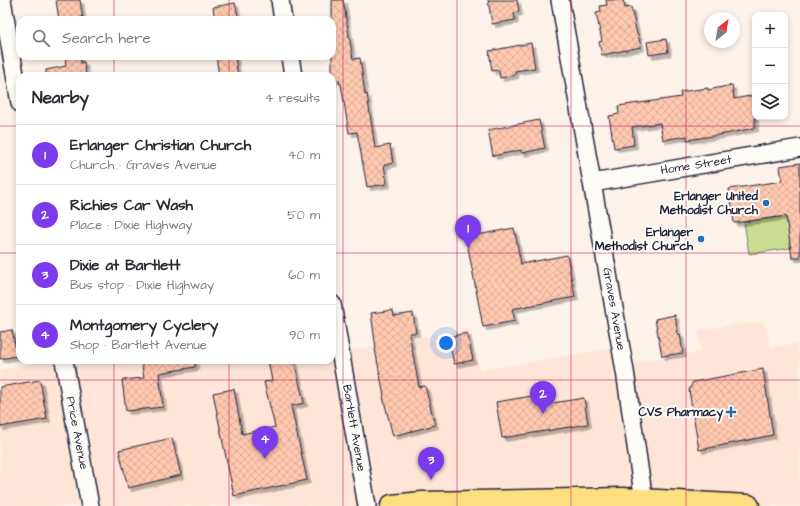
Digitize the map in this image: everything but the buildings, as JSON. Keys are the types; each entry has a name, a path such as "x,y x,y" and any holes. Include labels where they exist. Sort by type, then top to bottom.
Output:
{"main road":[{"path":"392,506 422,503 535,503 623,499 748,506"}],"street":[{"path":"2,0 16,80"},
{"path":"280,0 283,16"},
{"name":"Graves Avenue","path":"560,0 625,370 644,500"},
{"path":"291,60 292,72"},
{"name":"Home Street","path":"592,183 800,148"},
{"name":"Bartlett Avenue","path":"336,327 367,506"},
{"name":"Price Avenue","path":"65,364 90,506"}],"shaded area":[{"path":"764,321 771,347 796,343 800,359 800,506 0,506 0,370 31,364 336,364 336,325 341,352 469,329 480,370 621,347 624,364 701,352 698,330"}],"green space":[{"path":"786,216 791,248 749,254 744,222"}],"place":[{"name":"Erlanger United Methodist Church","path":"766,203"},
{"name":"Erlanger Methodist Church","path":"701,239"},
{"name":"Erlanger Christian Church","path":"468,248"},
{"name":"CVS Pharmacy","path":"731,412"},
{"name":"Richies Car Wash","path":"543,414"},
{"name":"Montgomery Cyclery","path":"265,459"},
{"name":"Dixie at Bartlett","path":"431,480"}]}
